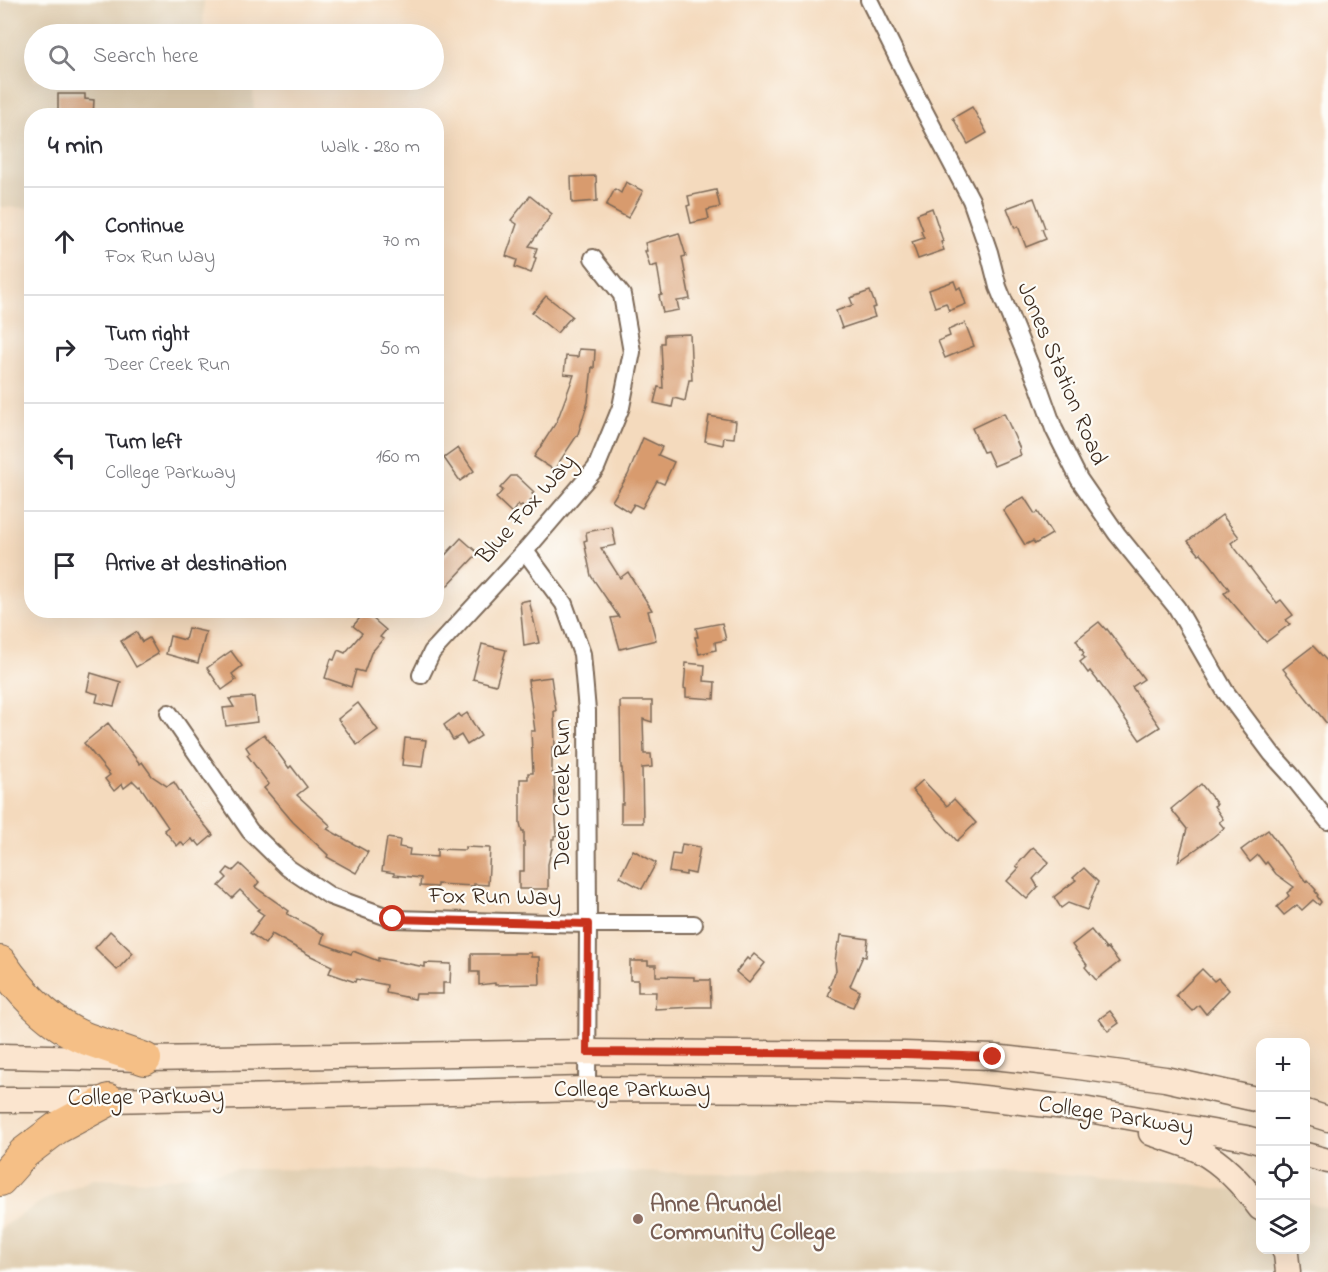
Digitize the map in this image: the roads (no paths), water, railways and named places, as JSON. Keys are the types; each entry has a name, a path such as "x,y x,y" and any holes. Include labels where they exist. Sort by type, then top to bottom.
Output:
{"highway":[{"path":"0,962 25,993 57,1023 86,1038 145,1059"},
{"path":"0,1180 24,1153 57,1128 109,1100"}],"main road":[{"name":"College Parkway","path":"0,1056 145,1059 587,1052 904,1054 993,1057 1165,1080 1256,1099"},
{"name":"College Parkway","path":"0,1100 109,1100 587,1089 806,1090 948,1094 1083,1110 1256,1141"},
{"path":"1083,1110 1198,1150 1222,1166 1256,1202"},
{"path":"1310,1114 1328,1119"},
{"path":"1310,1156 1328,1161"},
{"path":"1286,1254 1288,1272"}],"street":[{"name":"Jones Station Road","path":"869,0 971,200 998,287 1054,429 1078,479 1177,608 1226,691 1272,754 1328,821"},
{"name":"Blue Fox Way","path":"421,675 432,652 525,551 596,468 621,407 632,351 622,295 593,258"},
{"name":"Deer Creek Run","path":"525,551 564,604 582,654 587,711 587,1089"},
{"name":"Fox Run Way","path":"169,713 250,831 288,868 330,896 393,919 694,924"}],"place":[{"name":"Anne Arundel Community College","path":"638,1219"}]}
